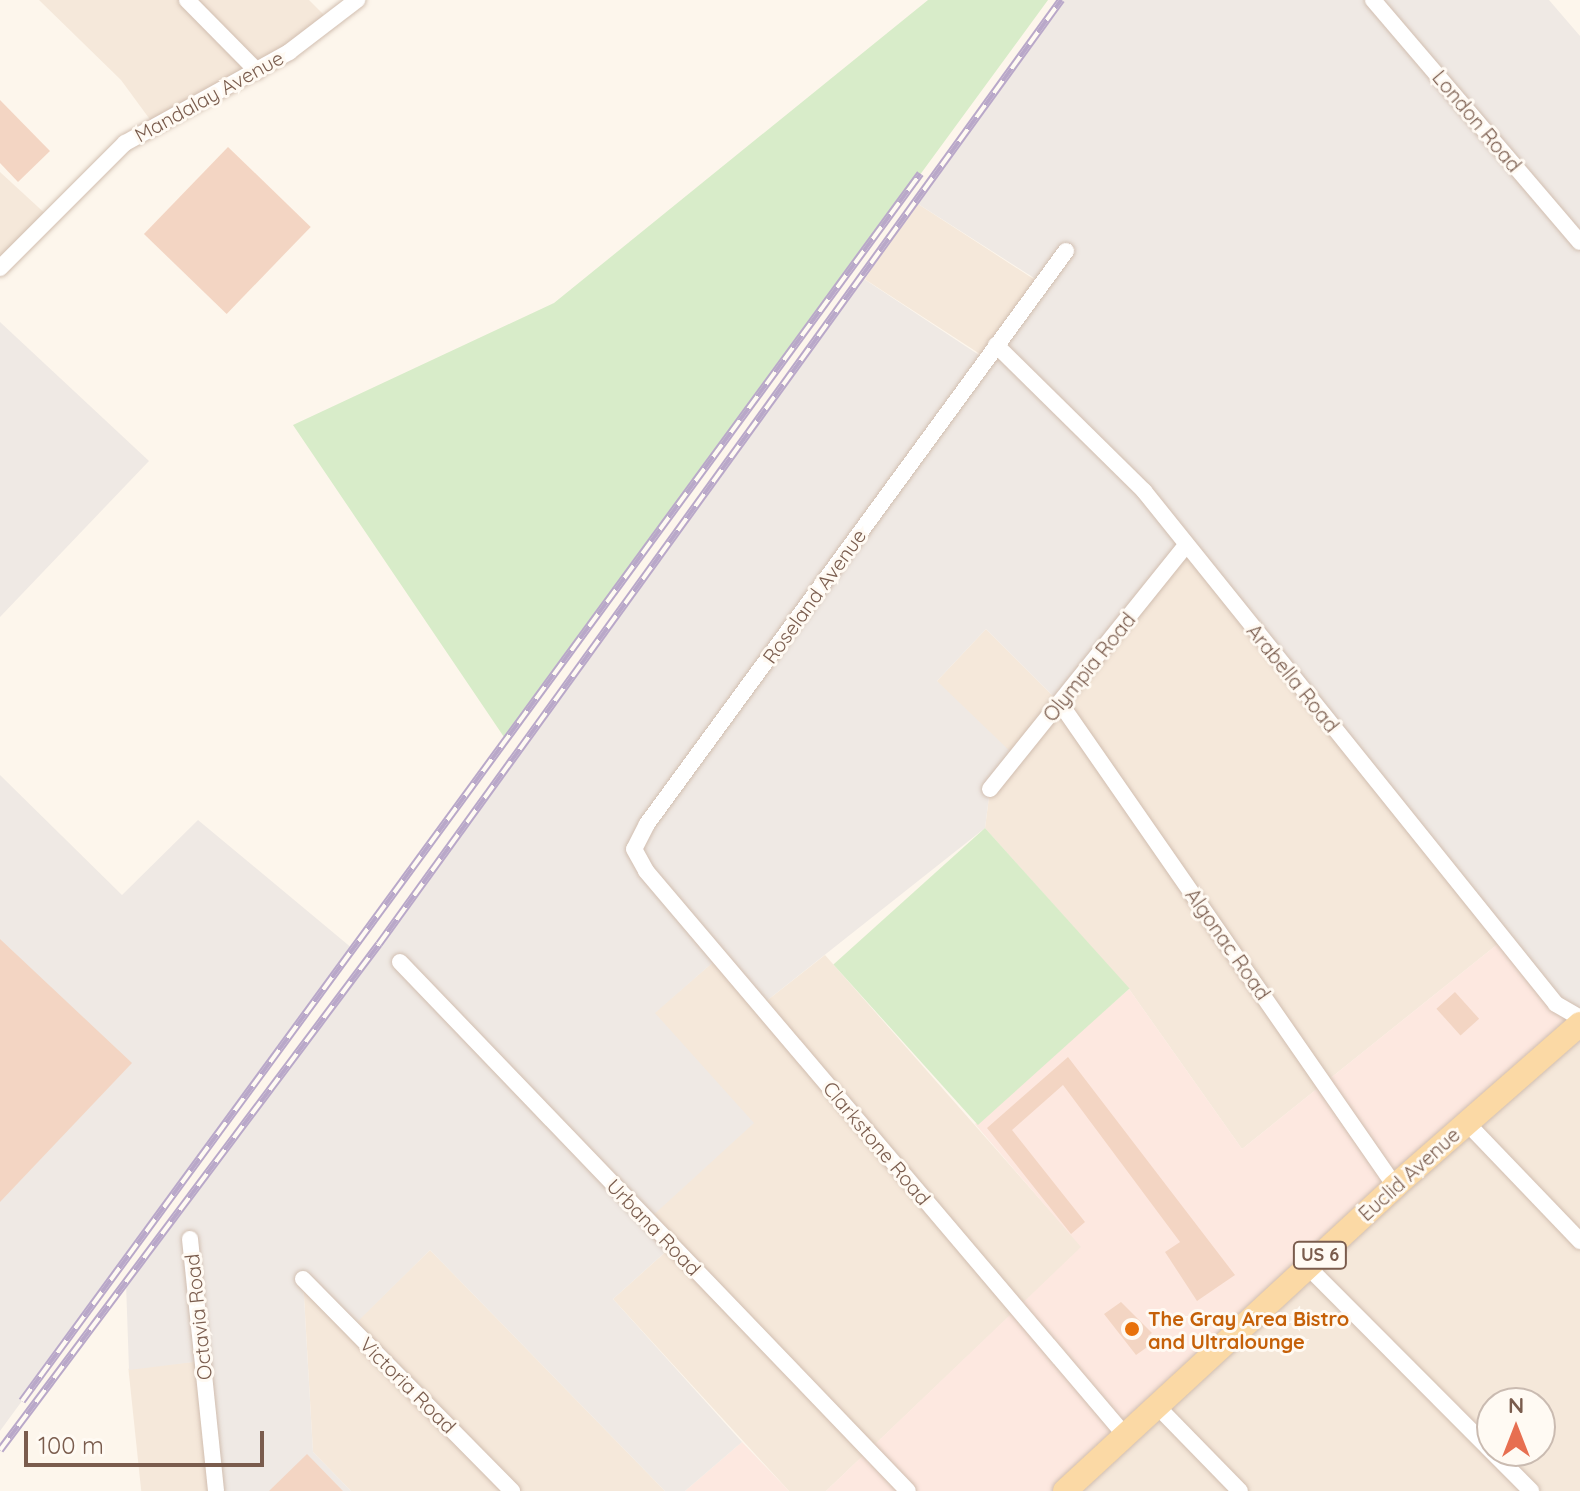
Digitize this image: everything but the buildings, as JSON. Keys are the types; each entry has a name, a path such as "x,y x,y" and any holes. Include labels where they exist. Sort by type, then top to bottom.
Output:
{"main road":[{"name":"Euclid Avenue","path":"1065,1491 1395,1186 1580,1021"}],"street":[{"path":"187,0 257,71"},
{"name":"Mandalay Avenue","path":"0,268 125,143 167,116 257,71 357,0"},
{"name":"London Road","path":"1373,0 1580,242"},
{"name":"Roseland Avenue","path":"634,849 647,824 1066,251"},
{"name":"Arabella Road","path":"996,345 1144,491 1556,1004 1580,1021"},
{"name":"Olympia Road","path":"990,789 1186,545"},
{"name":"Algonac Road","path":"1060,703 1395,1186"},
{"name":"Clarkstone Road","path":"634,849 646,871 1124,1434"},
{"name":"Urbana Road","path":"400,962 908,1491"},
{"path":"1466,1122 1580,1241"},
{"name":"Octavia Road","path":"190,1239 216,1491"},
{"path":"1308,1267 1531,1491"},
{"name":"Victoria Road","path":"303,1279 512,1491"},
{"path":"1156,1405 1240,1491"}],"shaded area":[{"path":"39,0 309,0 330,21 154,125 121,80"},
{"path":"1061,0 1549,0 1580,36 1580,1018 1556,1004 1186,546 1060,703 986,629 937,681 1016,757 990,789 985,828 760,1006 719,957 655,1013 754,1123 648,1220 672,1246 613,1299 742,1442 685,1491 665,1491 430,1250 351,1328 303,1280 313,1452 351,1491 216,1491 202,1361 129,1370 126,1283 379,944 861,277 985,359 1042,283 915,202"},
{"path":"0,172 50,218 0,268"},
{"path":"915,202 1042,284 992,361 865,279"},
{"path":"0,322 149,461 0,617"},
{"path":"1186,545 1504,939 1242,1149 1129,989 985,828 990,789 937,681 986,629 1060,703"},
{"path":"0,775 122,895 198,820 353,949 0,1431"},
{"path":"1504,939 1580,1018 1065,1491 826,1491 1081,1247 975,1124 1129,989 1242,1149"},
{"path":"825,955 1082,1247 826,1491 789,1491 613,1299 672,1246 648,1221 654,1013 719,957 760,1006"},
{"path":"1580,1024 1580,1491 1065,1491"},
{"path":"430,1250 665,1491 351,1491 313,1452 303,1279 351,1327"},
{"path":"202,1361 216,1491 141,1491 128,1369"},
{"path":"742,1442 789,1491 685,1491"}],"green space":[{"path":"928,0 1048,0 506,740 293,425 554,303"},
{"path":"985,828 1130,989 978,1125 833,965"}],"railway":[{"path":"0,1450 379,944 1061,0"},
{"path":"22,1401 920,174"}],"place":[{"name":"The Gray Area Bistro and Ultralounge","path":"1132,1329"}]}
